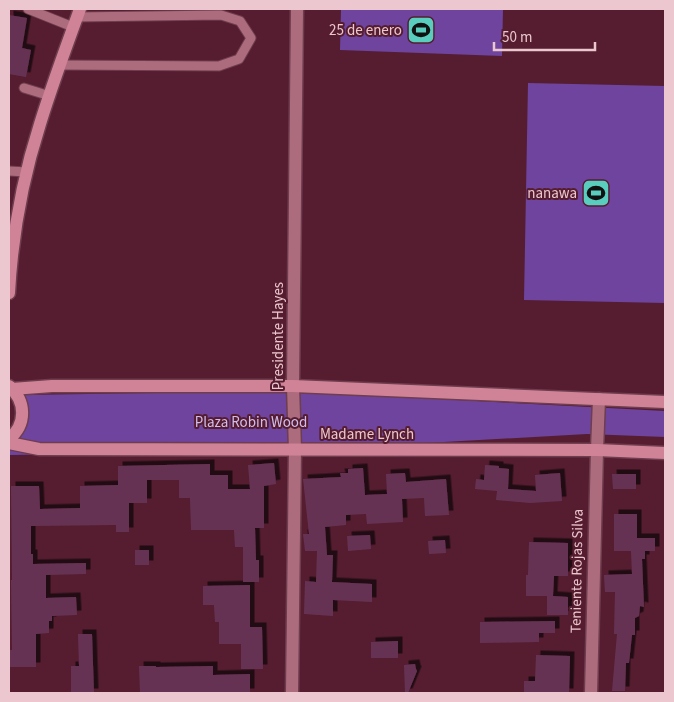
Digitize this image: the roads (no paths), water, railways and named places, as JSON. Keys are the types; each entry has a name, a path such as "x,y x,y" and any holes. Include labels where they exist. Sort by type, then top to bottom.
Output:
{"main road":[{"path":"9,293 13,218 39,126 77,18"},
{"path":"10,387 293,386 665,402"},
{"path":"9,439 18,429 22,412 20,400 10,387"},
{"name":"Madame Lynch","path":"9,444 39,449 596,450 665,453"}],"street":[{"name":"Presidente Hayes","path":"292,693 297,9"},
{"name":"Teniente Rojas Silva","path":"591,693 596,450 600,399"}],"lane":[{"path":"28,9 77,18 221,15 240,21 251,38 239,59 219,66 60,64"},
{"path":"24,88 50,96"},
{"path":"9,170 27,172"}],"place":[{"name":"25 de enero","path":"421,30"},
{"name":"nanawa","path":"596,193"}],"park label":[{"name":"Plaza Robin Wood","path":"251,422"}]}
